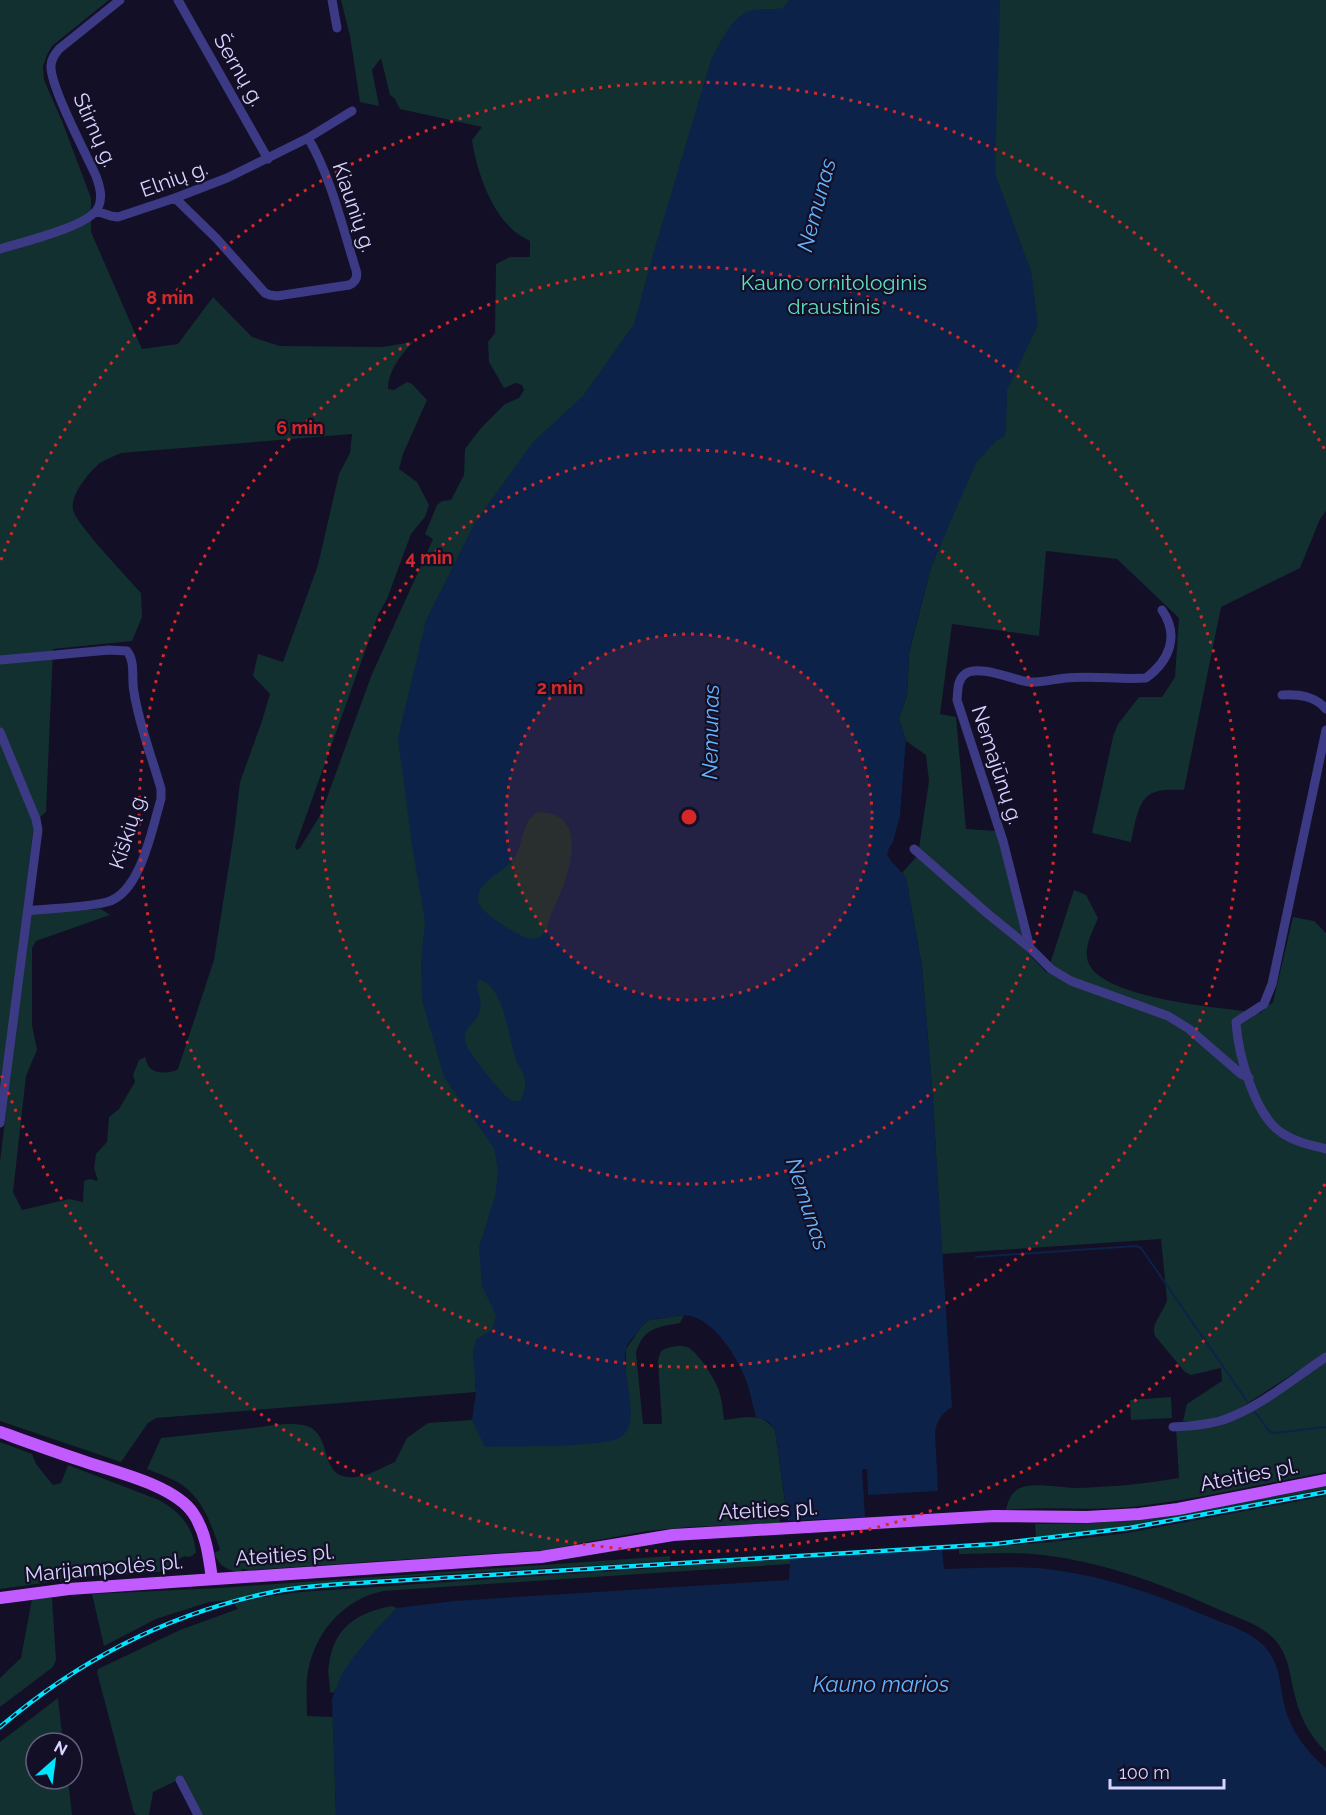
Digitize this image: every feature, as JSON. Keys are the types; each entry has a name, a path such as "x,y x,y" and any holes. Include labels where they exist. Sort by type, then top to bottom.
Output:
{"main road":[{"path":"0,1432 172,1494 188,1507 198,1521 209,1558 212,1579"},
{"name":"Ateities pl.","path":"212,1579 561,1555 673,1535 994,1516 1087,1517 1149,1513 1326,1480"},
{"name":"Marijampolės pl.","path":"0,1598 69,1589 212,1579"}],"street":[{"name":"Stirnų g.","path":"96,211 100,198 100,187 55,85 51,65 59,49 120,0"},
{"name":"Šernų g.","path":"178,0 268,159"},
{"path":"332,0 337,28"},
{"name":"Elnių g.","path":"96,211 118,217 208,187 308,138 352,111"},
{"name":"Kiaunių g.","path":"175,198 197,218 270,296 349,285 356,280 356,270 328,184 308,138"},
{"path":"0,249 73,226 87,220 96,211"},
{"name":"Nemajūnų g.","path":"1030,948 1003,841 957,700 958,686 965,674 972,671 982,671 1029,682 1066,678 1146,678 1165,660 1169,649 1168,620 1162,610"},
{"name":"Kiškių g.","path":"0,660 109,650 127,651 133,663 132,683 136,704 161,789 161,799 141,864 124,892 108,902 28,911"},
{"path":"1282,695 1295,694 1311,698 1318,701 1326,710"},
{"path":"1326,730 1272,984 1264,1004 1236,1022 1238,1043 1257,1102 1265,1117 1283,1134 1326,1149"},
{"path":"0,732 36,819 37,841 0,1123"},
{"path":"914,849 1030,948 1051,969 1071,981 1154,1009 1178,1021 1241,1074 1249,1078"},
{"path":"1173,1427 1203,1425 1238,1414 1326,1357"},
{"path":"180,1780 198,1815"}],"green space":[{"path":"0,0 109,0 52,46 43,66 44,80 91,198 91,232 142,349 178,344 213,297 252,337 280,346 382,347 413,342 393,370 388,389 394,390 407,382 412,384 427,400 403,454 399,469 417,482 429,505 425,517 411,534 387,599 378,615 295,847 297,850 321,814 372,674 433,539 425,534 437,505 442,501 451,500 464,475 465,449 481,428 505,404 519,398 524,390 522,385 516,383 504,388 489,362 488,342 495,333 496,264 510,257 530,257 530,241 514,231 503,219 490,198 477,163 472,140 482,127 400,109 390,95 381,58 372,70 379,106 360,102 350,36 341,0 1326,0 1326,511 1320,519 1300,568 1221,607 1184,790 1162,790 1149,795 1138,813 1131,842 1092,833 1113,737 1118,724 1139,697 1162,697 1175,677 1179,618 1117,559 1046,551 1039,636 952,624 940,714 956,717 966,829 996,831 1028,953 1047,973 1074,890 1086,895 1098,918 1087,948 1087,958 1095,972 1112,983 1135,992 1191,1004 1260,1013 1273,1002 1293,917 1314,921 1326,933 1326,1353 1224,1416 1201,1421 1183,1421 1187,1404 1222,1381 1221,1368 1191,1375 1185,1372 1155,1336 1154,1327 1167,1300 1161,1239 942,1254 922,967 906,878 902,873 918,855 929,781 926,755 906,741 899,718 907,695 909,653 931,567 942,541 475,1382 476,1392 156,1418 148,1423 121,1462 0,1421 0,1162 30,914 101,909 110,915 36,941 32,948 32,1025 37,1050 26,1076 13,1192 22,1210 69,1199 83,1202 84,1181 90,1179 98,1181 94,1168 96,1154 107,1142 109,1117 119,1109 135,1082 133,1075 139,1060 145,1057 149,1067 163,1073 178,1069 214,960 240,782 270,694 253,676 258,654 283,662 318,565 339,474 350,453 352,434 121,453 100,463 77,491 73,510 93,539 141,593 142,617 132,641 53,649 46,812 33,820 0,1098"},
{"path":"684,1315 680,1323 652,1330 639,1345 636,1353 643,1424 662,1424 658,1360 661,1351 675,1346 689,1348 711,1374 717,1386 724,1420 758,1418 770,1424 775,1430 787,1516 779,1516 780,1523 647,1531 545,1550 242,1569 240,1573 224,1567 218,1561 214,1553 220,1550 214,1532 202,1506 190,1491 165,1476 147,1469 161,1438 284,1424 303,1425 313,1429 319,1436 330,1464 343,1476 361,1476 395,1462 407,1438 428,1423 472,1420 486,1447 626,1369 626,1349 641,1327 649,1320"},
{"path":"1326,1362 1326,1472 1204,1496 1131,1507 1006,1510 1012,1494 1026,1486 1102,1487 1179,1478 1176,1429 1214,1426 1235,1420"},
{"path":"1171,1397 1172,1418 1131,1420 1130,1400"},
{"path":"0,1442 32,1454 36,1464 53,1485 61,1483 68,1465 159,1500 185,1521 192,1535 196,1553 190,1557 181,1558 172,1571 94,1576 0,1589"},
{"path":"1326,1485 1326,1489 1121,1527 1036,1537 1035,1524 1099,1523"},
{"path":"1326,1496 1326,1752 1310,1732 1302,1717 1282,1650 1274,1638 1252,1624 1152,1582 1081,1561 1023,1553 959,1554 959,1549 1127,1533"},
{"path":"670,1556 670,1561 417,1576 280,1589 231,1600 209,1602 156,1619 104,1646 92,1594 219,1588"},
{"path":"790,1559 790,1564 383,1591 368,1596 342,1611 322,1634 315,1648 307,1678 307,1716 333,1717 336,1815 202,1815 184,1777 153,1792 149,1815 134,1813 98,1669 180,1630 238,1609 234,1604 300,1592"},
{"path":"45,1596 52,1598 56,1660 53,1667 0,1707 0,1678 21,1658 32,1599"},
{"path":"392,1606 397,1608 354,1658 334,1693 330,1692 329,1664 336,1640 342,1631 358,1617"},
{"path":"58,1698 62,1731 24,1731 24,1791 69,1791 72,1815 0,1815 0,1742"}],"water":[{"name":"Kauno ornitologinis draustinis","path":"789,0 1000,0 995,173 1031,271 1038,325 1007,390 1004,437 996,441 976,463 931,567 909,653 907,695 899,718 906,741 900,817 887,854 906,877 922,967 932,1087 952,1407 940,1417 935,1432 938,1491 868,1495 867,1469 862,1469 865,1517 788,1521 775,1430 769,1422 756,1417 748,1386 732,1353 715,1331 695,1317 682,1315 650,1320 629,1343 625,1359 631,1409 627,1430 621,1437 612,1441 578,1445 485,1447 472,1420 476,1392 473,1352 477,1339 492,1330 496,1315 482,1286 479,1247 495,1196 498,1172 494,1148 444,1077 422,1000 421,961 425,921 398,738 426,620 475,523 533,442 583,396 634,324 711,60 728,30 746,12 783,8","holes":["540,812 557,816 567,825 572,852 564,885 545,931 540,937 531,939 507,928 487,913 478,901 478,894 485,883 512,861 529,820","480,980 495,992 504,1014 516,1060 525,1080 521,1100 512,1101 502,1093 466,1044 465,1033 478,1016 480,1009 477,985 477,981"]},
{"name":"Kauno marios","path":"942,1549 944,1569 1027,1568 1095,1577 1173,1602 1250,1635 1264,1645 1273,1658 1290,1723 1306,1747 1326,1768 1326,1815 336,1815 332,1699 341,1676 351,1660 397,1608 454,1601 789,1580 790,1559"}],"pier":[{"path":"906,741 909,743 903,817 896,844 893,842 900,817"}],"waterway":[{"path":"976,1257 1136,1246 1141,1248 1247,1401"},
{"path":"1255,1412 1269,1431 1274,1433 1326,1427"}],"railway":[{"path":"0,1727 62,1680 128,1642 198,1612 281,1590 341,1584 995,1544 1129,1528 1326,1492"}],"water label":[{"name":"Nemunas","path":"816,205"},
{"name":"Nemunas","path":"710,732"},
{"name":"Nemunas","path":"808,1204"}]}
